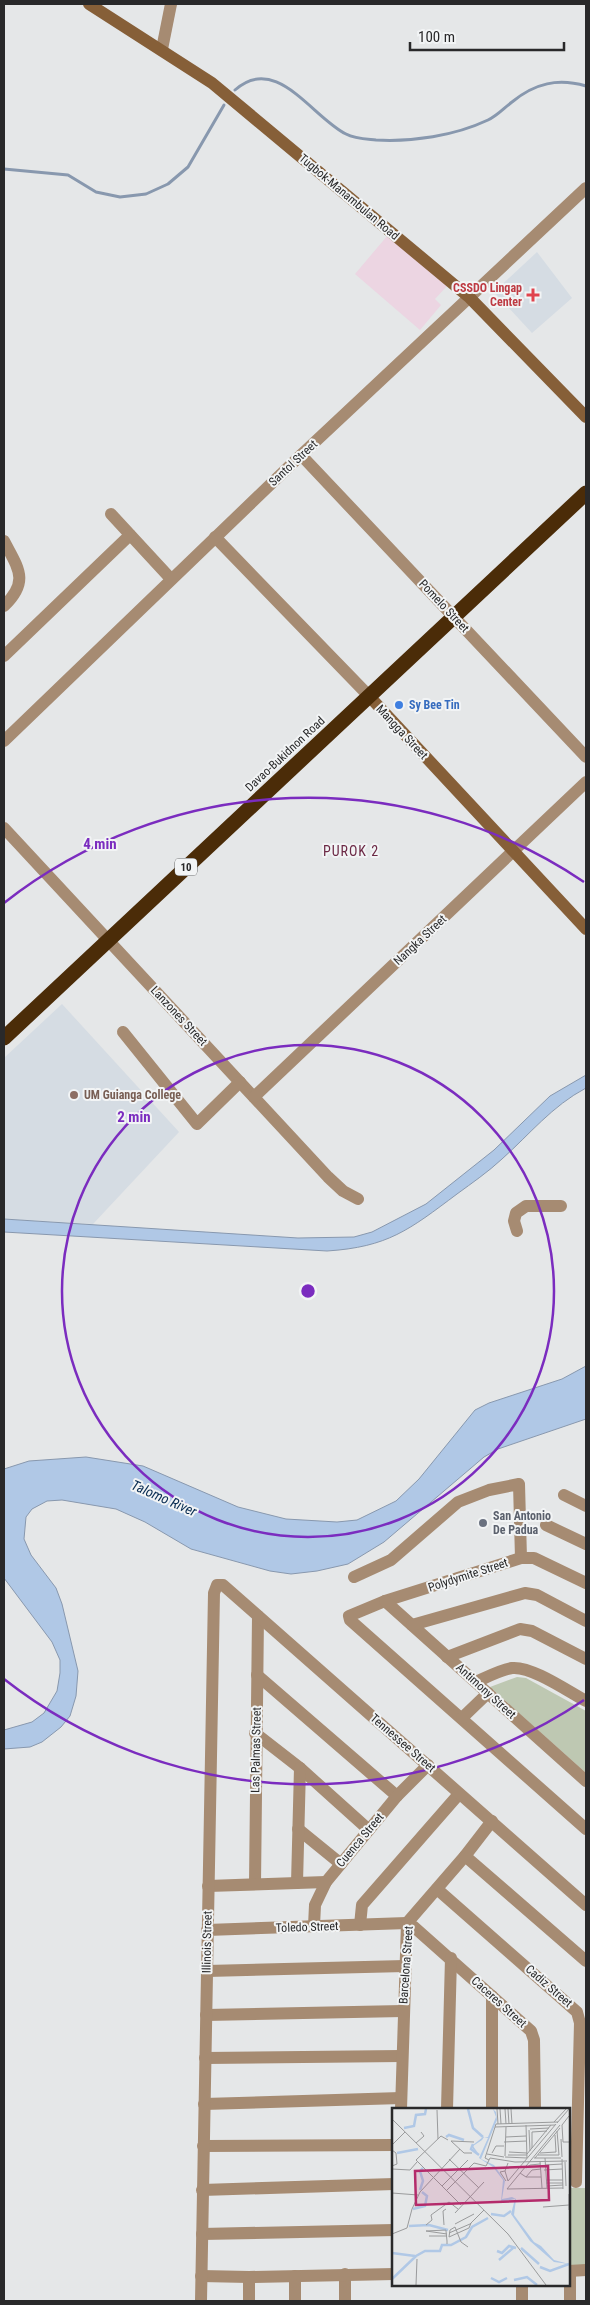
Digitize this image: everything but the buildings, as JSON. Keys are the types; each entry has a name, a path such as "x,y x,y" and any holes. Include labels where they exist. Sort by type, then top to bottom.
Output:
{"highway":[{"name":"Davao-Bukidnon Road","path":"4,1038 586,493"}],"street":[{"name":"Tugbok-Manambulan Road","path":"89,4 162,49 212,83 470,298 586,417"},
{"path":"162,49 171,4"},
{"name":"Santol Street","path":"4,741 301,455 586,188"},
{"name":"Pomelo Street","path":"301,455 586,757"},
{"path":"111,514 172,578"},
{"path":"4,656 130,534"},
{"name":"Mangga Street","path":"215,538 369,696 512,852 586,929"},
{"path":"4,541 18,570 20,581 16,593 4,606"},
{"name":"Nangka Street","path":"254,1097 586,782"},
{"name":"Lanzones Street","path":"4,828 328,1178 343,1191 358,1199"},
{"path":"123,1032 197,1124 240,1082"},
{"path":"517,1230 514,1221 516,1214 526,1206 561,1206"},
{"path":"354,1577 391,1560 458,1502 484,1492 519,1484 521,1558"},
{"path":"564,1495 586,1506"},
{"path":"546,1525 586,1544"},
{"name":"Polydymite Street","path":"462,1718 350,1620 349,1616 352,1613 385,1601 521,1558 534,1558 586,1583"},
{"name":"Tennessee Street","path":"217,1585 223,1585 586,1905"},
{"name":"Illinois Street","path":"201,2301 214,1593 217,1585"},
{"path":"412,1625 525,1593 537,1595 586,1621"},
{"name":"Antimony Street","path":"385,1601 586,1781"},
{"name":"Las Palmas Street","path":"254,1884 258,1616"},
{"path":"447,1657 520,1628 532,1631 586,1659"},
{"path":"476,1682 505,1670 519,1669 533,1673 586,1701"},
{"path":"257,1675 397,1796"},
{"path":"488,1693 462,1718 586,1829"},
{"path":"255,1733 300,1768 369,1830"},
{"name":"Cuenca Street","path":"314,1926 315,1904 326,1882 397,1796 428,1765"},
{"path":"297,1883 300,1768"},
{"path":"360,1925 362,1906 459,1794"},
{"name":"Barcelona Street","path":"401,2103 406,1923 466,1856 492,1821"},
{"path":"298,1829 341,1864"},
{"path":"466,1856 586,1961"},
{"path":"208,1886 326,1882"},
{"name":"Cadiz Street","path":"437,1889 577,2012 580,2023 577,2182"},
{"name":"Toledo Street","path":"207,1930 406,1923"},
{"name":"Caceres Street","path":"406,1923 421,1932 451,1958 528,2028 533,2035 535,2108"},
{"path":"447,2108 451,1958"},
{"path":"207,1971 405,1966"},
{"path":"492,1996 492,2108"},
{"path":"206,2016 403,2011"},
{"path":"205,2058 402,2056"},
{"path":"204,2104 401,2103"},
{"path":"203,2146 392,2145"},
{"path":"202,2190 392,2184"},
{"path":"202,2234 392,2230"},
{"path":"570,2271 586,2270"},
{"path":"344,2274 345,2301"},
{"path":"201,2276 249,2277 392,2274"},
{"path":"295,2276 295,2301"},
{"path":"248,2301 249,2277"},
{"path":"522,2285 522,2301"},
{"path":"569,2285 570,2301"}],"shaded area":[{"path":"388,235 447,286 435,299 441,305 420,330 355,274"},
{"name":"CSSDO Lingap Center","path":"537,252 572,298 532,333 494,292"},
{"name":"UM Guianga College","path":"62,1004 179,1132 93,1224 4,1219 4,1058"}],"green space":[{"path":"517,1677 526,1678 586,1711 586,1773 490,1687"},
{"path":"570,2188 586,2188 586,2267 570,2268"}],"water":[{"path":"586,1075 586,1088 562,1103 486,1173 425,1218 382,1241 348,1249 327,1251 4,1232 4,1219 298,1238 354,1237 372,1232 426,1204 494,1150 550,1096"},
{"name":"Talomo River","path":"586,1366 586,1419 498,1449 484,1457 384,1542 348,1564 317,1571 291,1574 270,1571 191,1549 145,1522 116,1509 62,1500 47,1501 32,1509 26,1517 24,1539 31,1555 56,1588 62,1604 78,1671 76,1696 70,1716 61,1727 42,1742 30,1747 4,1749 4,1730 32,1722 44,1713 57,1691 60,1660 52,1642 4,1578 4,1469 29,1461 86,1457 143,1466 238,1507 286,1519 337,1522 357,1520 396,1501 419,1479 475,1410 489,1403 562,1379"}],"waterway":[{"path":"235,90 250,81 265,79 279,83 293,92 333,126 346,134 353,137 376,140 404,140 433,137 475,126 488,120 529,90 538,86 566,82 586,86"},
{"path":"4,169 68,175 96,192 120,197 146,194 168,184 188,167 224,105"}],"place":[{"name":"CSSDO Lingap Center","path":"533,295"},
{"name":"Sy Bee Tin","path":"399,705"},
{"name":"UM Guianga College","path":"74,1095"},
{"name":"San Antonio De Padua","path":"483,1523"}],"district":[{"name":"PUROK 2","path":"351,851"}]}
